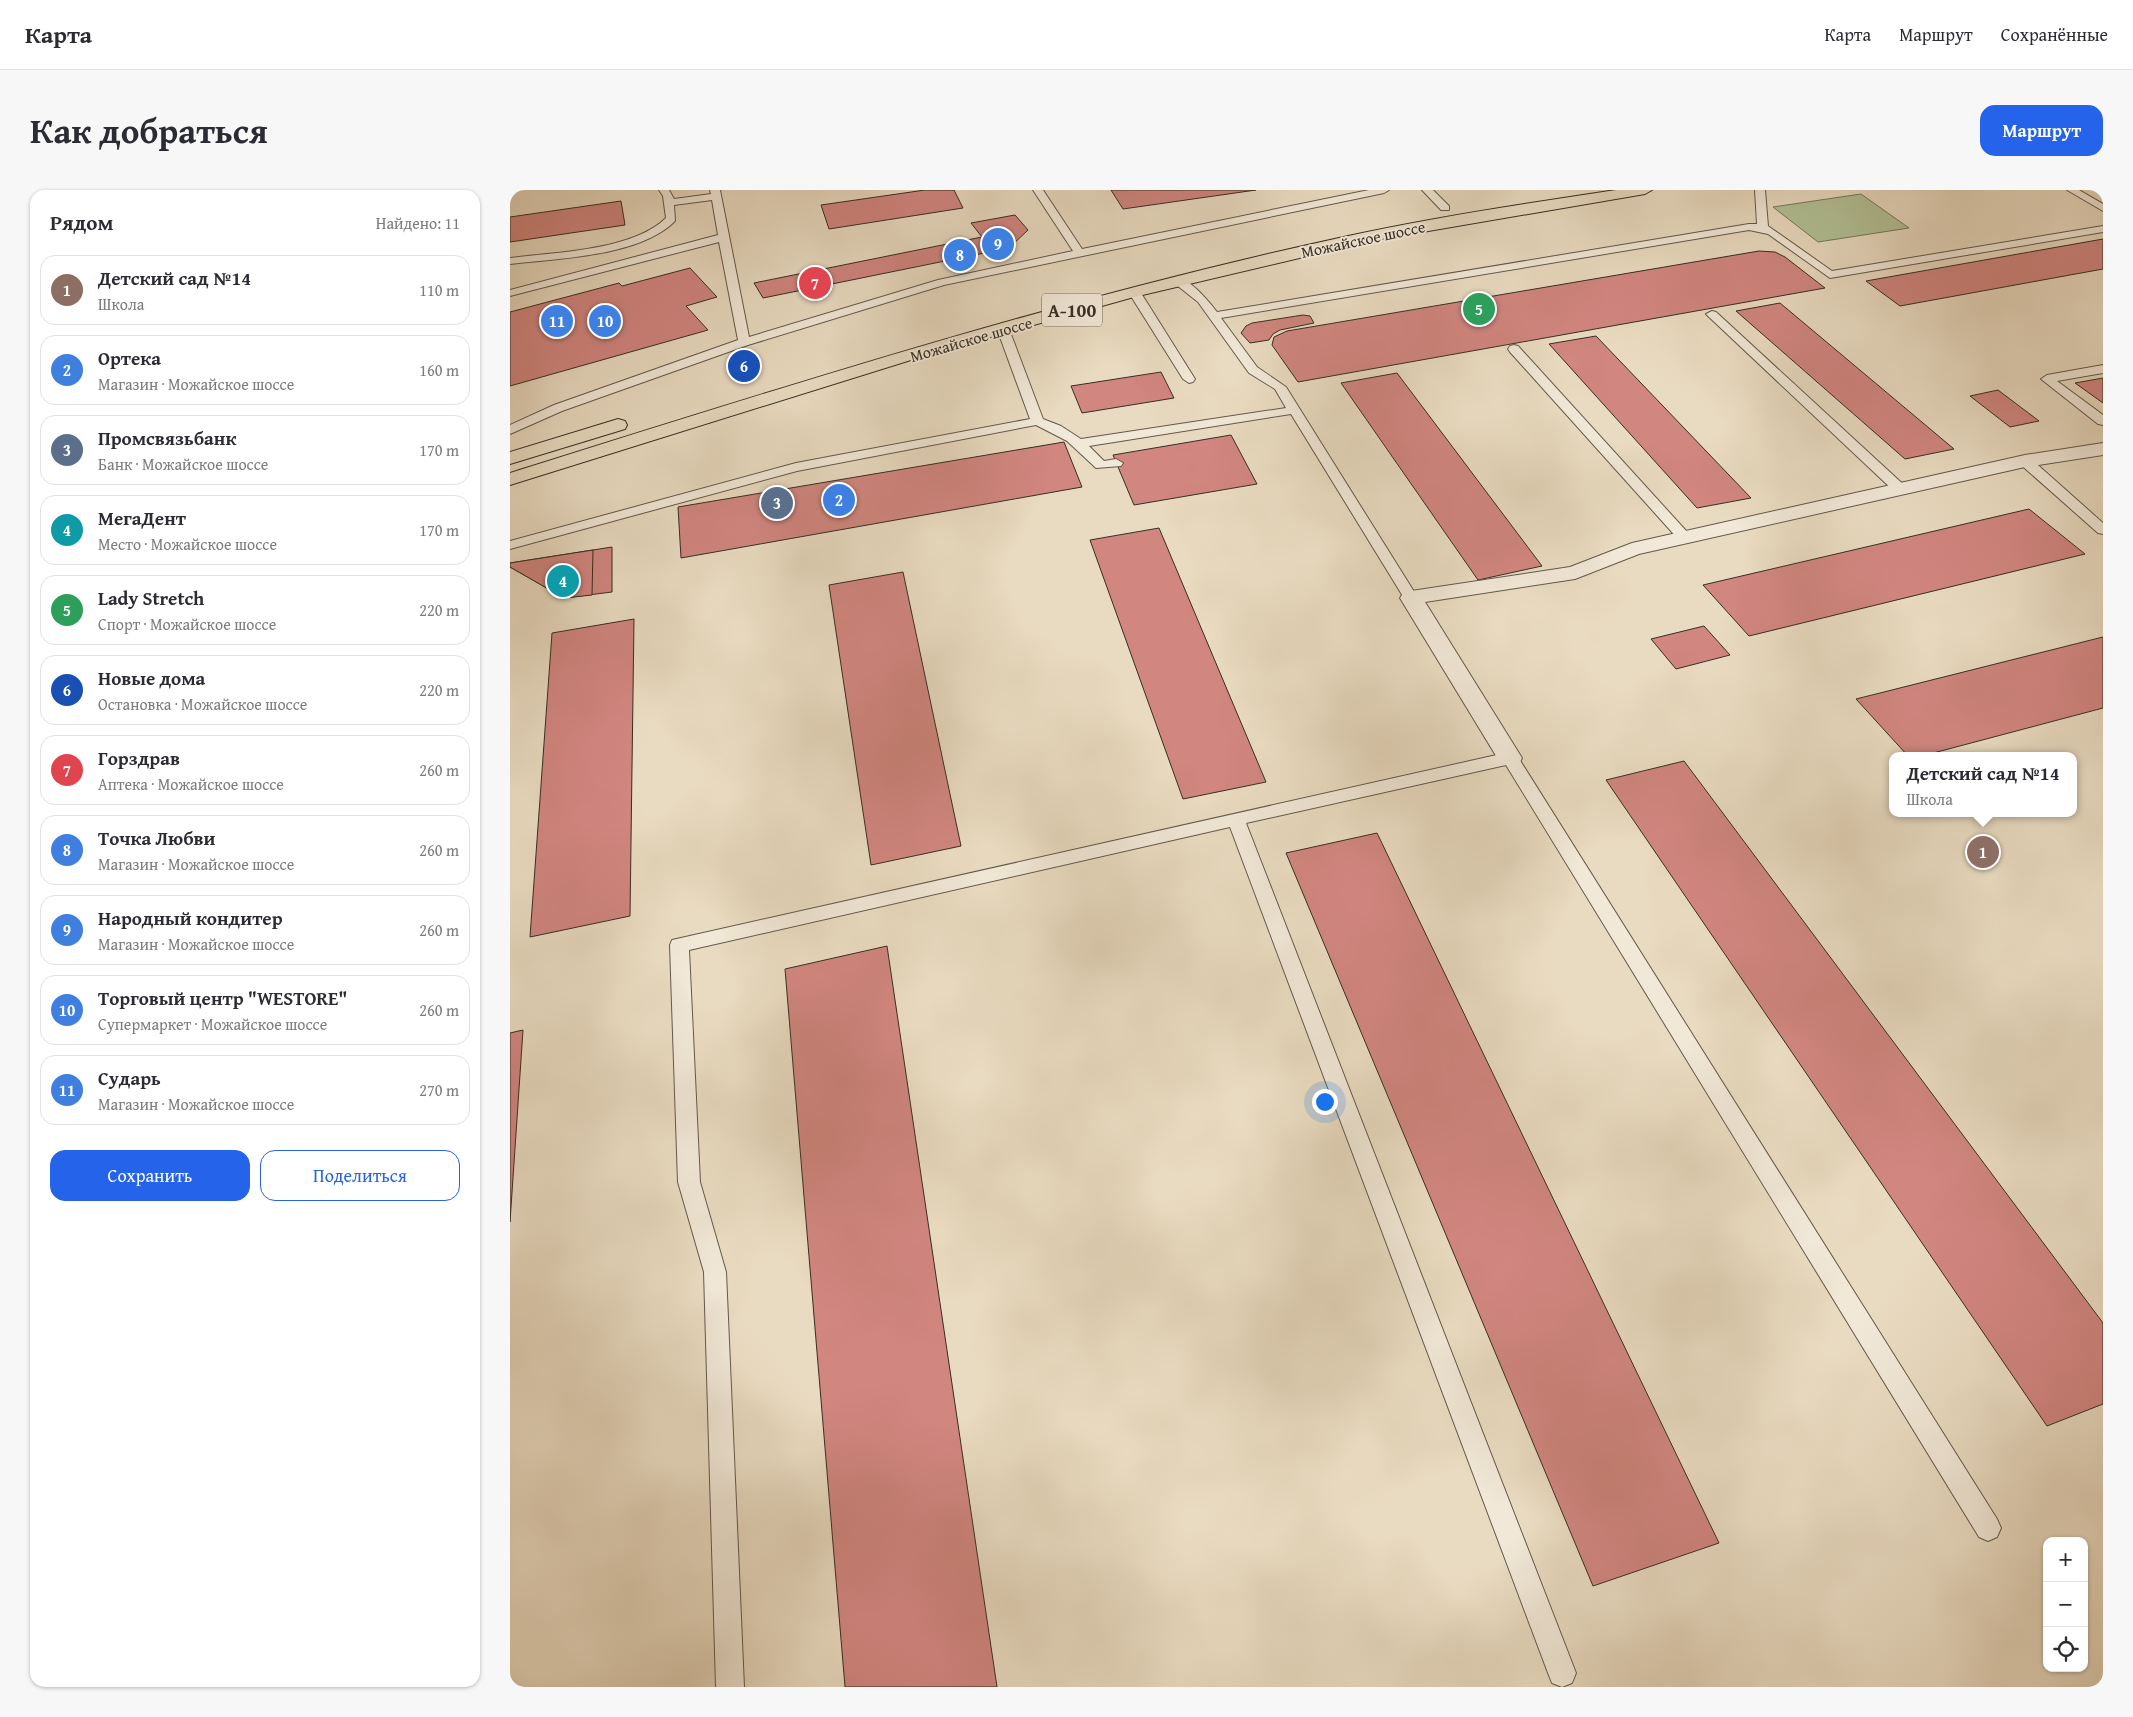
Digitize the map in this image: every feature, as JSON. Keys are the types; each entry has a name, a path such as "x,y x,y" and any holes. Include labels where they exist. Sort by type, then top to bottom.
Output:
{"main road":[{"name":"Можайское шоссе","path":"1195,260 1323,231 1445,208 1559,190"},
{"name":"Можайское шоссе","path":"510,479 827,379 1178,281 1336,243 1422,226 1645,190"},
{"name":"Можайское шоссе","path":"998,312 1027,304"},
{"path":"510,458 638,419"}],"street":[{"path":"1510,758 1411,598 1575,573 1632,549 2025,461 2103,449"}],"lane":[{"path":"510,261 626,243 646,238 668,225 671,219 669,202 664,190"},
{"path":"1038,190 1080,254"},
{"path":"510,430 558,408 744,342 942,282 1384,190"},
{"path":"1428,190 1445,208"},
{"path":"1760,190 1763,228"},
{"path":"2072,190 2103,208"},
{"path":"669,202 716,193 744,342"},
{"path":"1214,316 1749,227 1763,228 1772,232 1830,275 2103,229"},
{"path":"510,293 725,237"},
{"path":"1178,281 1202,300 1253,370 1280,387 1411,598"},
{"path":"1135,293 1189,379"},
{"path":"1712,314 1900,489"},
{"path":"1003,329 1037,421"},
{"path":"1514,349 1684,537"},
{"path":"2103,369 2047,379 2103,421"},
{"path":"1081,443 1296,410"},
{"path":"510,545 796,467 1037,421 1058,428 1081,443 1101,465 1116,463"},
{"path":"2025,461 2103,530"},
{"path":"730,1687 715,1272 690,1182 679,945 1510,758 1988,1528"},
{"path":"1236,820 1562,1673"}],"green space":[{"path":"1861,194 1909,228 1818,242 1773,207"}],"building":[{"path":"925,190 954,190 963,208 829,229 821,205"},
{"path":"1111,190 1256,190 1123,209"},
{"path":"621,201 625,225 510,242 510,217"},
{"path":"1015,215 1028,230 1009,248 763,298 754,283 982,237 971,223"},
{"path":"2103,239 2103,269 1900,306 1866,281"},
{"path":"1759,251 1775,252 1785,257 1825,288 1298,382 1272,345 1274,337 1287,331"},
{"path":"690,268 717,297 686,306 708,330 510,386 510,312 619,283 622,286"},
{"path":"1780,303 1954,449 1905,459 1736,311"},
{"path":"1303,315 1310,316 1314,323 1280,330 1273,334 1269,340 1250,343 1241,333 1246,326 1252,323"},
{"path":"1596,336 1751,498 1697,508 1549,344"},
{"path":"1161,372 1174,398 1082,413 1071,386"},
{"path":"1397,373 1542,566 1478,580 1341,383"},
{"path":"2103,378 2103,403 2075,383"},
{"path":"1998,390 2039,421 2010,427 1970,396"},
{"path":"1231,435 1257,484 1134,505 1113,455"},
{"path":"1064,442 1082,487 681,558 678,507"},
{"path":"2029,509 2085,554 1749,636 1703,585"},
{"path":"1159,528 1266,782 1183,799 1090,540"},
{"path":"612,547 612,592 564,598 510,567 510,563"},
{"path":"593,550 592,595 564,598 510,567 510,563"},
{"path":"903,572 961,846 871,865 829,585"},
{"path":"634,619 630,916 530,937 552,633"},
{"path":"1704,626 1730,655 1676,669 1651,639"},
{"path":"2103,637 2103,708 1937,752 1904,752 1856,699"},
{"path":"1684,761 2103,1323 2103,1404 2047,1426 1606,780"},
{"path":"1377,833 1719,1543 1593,1586 1286,853"},
{"path":"887,946 997,1687 845,1687 785,969"},
{"path":"523,1030 510,1222 510,1033"}],"place":[{"name":"Народный кондитер","path":"998,244"},
{"name":"Точка Любви","path":"960,255"},
{"name":"Горздрав","path":"815,283"},
{"name":"Lady Stretch","path":"1479,309"},
{"name":"Сударь","path":"557,321"},
{"name":"Торговый центр \"WESTORE\"","path":"605,321"},
{"name":"Новые дома","path":"744,366"},
{"name":"Ортека","path":"839,500"},
{"name":"Промсвязьбанк","path":"777,503"},
{"name":"МегаДент","path":"563,581"},
{"name":"Детский сад №14","path":"1983,852"}]}
